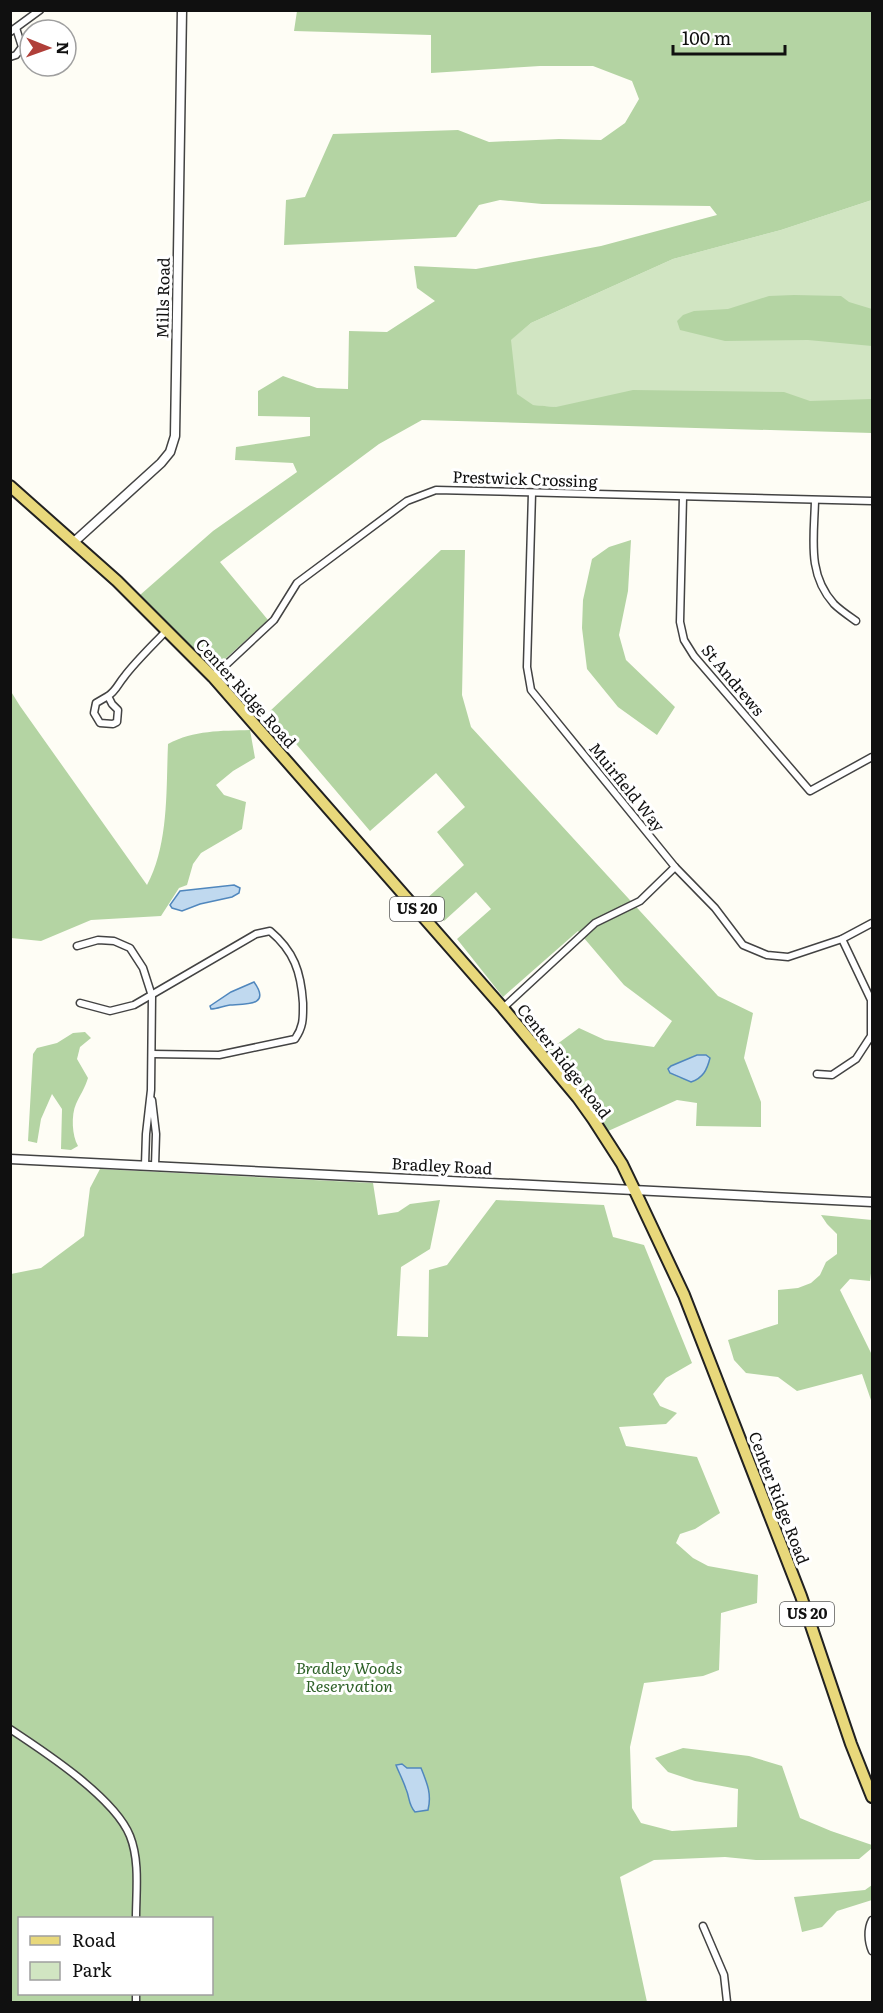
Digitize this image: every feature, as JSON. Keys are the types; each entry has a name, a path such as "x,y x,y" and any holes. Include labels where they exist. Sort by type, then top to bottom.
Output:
{"main road":[{"name":"Center Ridge Road","path":"10,486 167,629 213,676 503,1008 578,1098 622,1164 684,1296 801,1596 851,1744 873,1797"}],"street":[{"path":"10,57 16,55 22,47 13,30 40,10"},
{"name":"Mills Road","path":"74,542 161,463 175,441 182,10"},
{"name":"Prestwick Crossing","path":"213,676 274,620 297,583 407,501 436,490 873,501"},
{"name":"Muirfield Way","path":"532,493 527,667 531,690 675,867 715,908 743,945 767,955 788,957 842,939 873,922"},
{"name":"St Andrews","path":"684,497 680,622 684,640 693,656 810,790 873,757"},
{"path":"815,501 814,563 820,585 835,605 856,621"},
{"path":"108,696 118,710 117,722 113,724 100,723 94,713 96,703 108,696 167,629"},
{"path":"503,1008 595,923 640,901 675,867"},
{"path":"80,1003 110,1011 134,1005 263,931 270,931 294,957 302,984 303,1025 295,1039 219,1055 152,1054"},
{"path":"817,1074 832,1075 856,1059 871,1036 871,1000 842,939"},
{"path":"77,946 98,940 114,941 130,948 143,968 152,996 151,1090 145,1165"},
{"path":"151,1090 156,1134 155,1166"},
{"name":"Bradley Road","path":"10,1159 873,1202"},
{"path":"10,1729 59,1761 121,1818 131,1838 136,1865 136,1917"},
{"path":"873,1920 870,1923 869,1944 873,1950"},
{"path":"703,1926 724,1975 727,2002"}],"green space":[{"path":"297,11 872,11 872,200 781,230 673,259 531,323 511,340 517,394 533,405 556,407 633,390 784,392 810,401 872,399 872,433 422,420 379,444 220,562 268,620 213,670 140,595 213,531 297,472 293,463 235,460 236,447 310,436 310,417 258,416 258,391 283,376 317,388 348,389 349,331 387,332 435,301 417,288 414,266 476,269 601,246 717,215 710,206 542,204 500,200 479,205 456,237 284,245 286,200 305,197 333,134 458,130 489,142 601,140 625,123 639,99 632,81 593,66 540,66 431,73 431,35 294,31"},
{"path":"872,200 872,409 580,409 506,403 503,346 531,323 673,259 781,230"},
{"path":"769,296 841,296 849,302 872,309 872,346 808,340 725,341 680,330 677,321 683,315 694,311 728,309"},
{"path":"631,540 628,591 619,635 626,660 675,707 657,735 618,707 587,669 582,628 583,600 592,559 609,547"},
{"path":"441,550 465,550 462,695 471,727 718,996 753,1013 744,1058 761,1102 761,1127 696,1126 697,1103 677,1100 606,1132 545,1053 579,1028 605,1040 654,1047 672,1021 624,985 578,931 503,997 457,939 491,909 476,892 444,921 425,900 464,865 437,832 465,807 436,773 370,831 269,712","holes":["697,1055 680,1078 670,1073 671,1066"]},
{"path":"10,690 147,885 154,869 163,834 168,744 198,734 250,730 255,758 233,771 216,785 224,795 246,802 242,829 201,853 193,864 187,885 179,888 161,916 91,920 41,941 11,938"},
{"path":"85,1032 91,1038 80,1047 77,1059 88,1078 74,1109 73,1119 74,1137 78,1146 71,1150 61,1149 62,1109 52,1094 41,1119 37,1143 28,1141 33,1054 37,1048 57,1043 73,1033"},
{"name":"Bradley Woods Reservation","path":"100,1169 373,1183 378,1215 398,1212 410,1204 440,1200 430,1249 401,1267 397,1336 428,1337 429,1270 447,1265 496,1200 604,1205 613,1237 644,1245 692,1363 666,1378 653,1394 660,1406 677,1413 666,1424 619,1427 626,1446 697,1457 720,1513 695,1529 680,1534 676,1543 693,1558 708,1566 758,1575 757,1603 721,1613 719,1670 703,1676 644,1683 630,1747 632,1808 641,1823 672,1831 737,1827 738,1789 695,1781 668,1772 655,1758 683,1748 749,1756 782,1766 800,1818 872,1845 872,1848 859,1859 756,1860 725,1857 654,1860 620,1877 647,2002 11,2002 11,1274 41,1268 84,1236 90,1188"},
{"path":"821,1215 872,1220 870,1281 850,1279 840,1290 872,1355 872,1403 862,1374 797,1391 778,1377 746,1373 734,1360 728,1340 778,1324 778,1290 798,1288 811,1283 820,1275 826,1262 837,1254 837,1234"},
{"path":"872,1885 872,1900 837,1911 822,1927 802,1932 794,1897 865,1890"}],"water":[{"path":"234,885 240,888 239,893 232,897 200,904 182,911 170,905 180,891"},
{"path":"254,982 260,996 255,1002 211,1009 210,1006 231,992"},
{"path":"697,1055 706,1055 710,1058 706,1070 699,1078 691,1082 670,1073 668,1069 671,1066"},
{"path":"402,1764 407,1768 421,1768 429,1794 428,1810 415,1812 410,1804 396,1765"}]}
